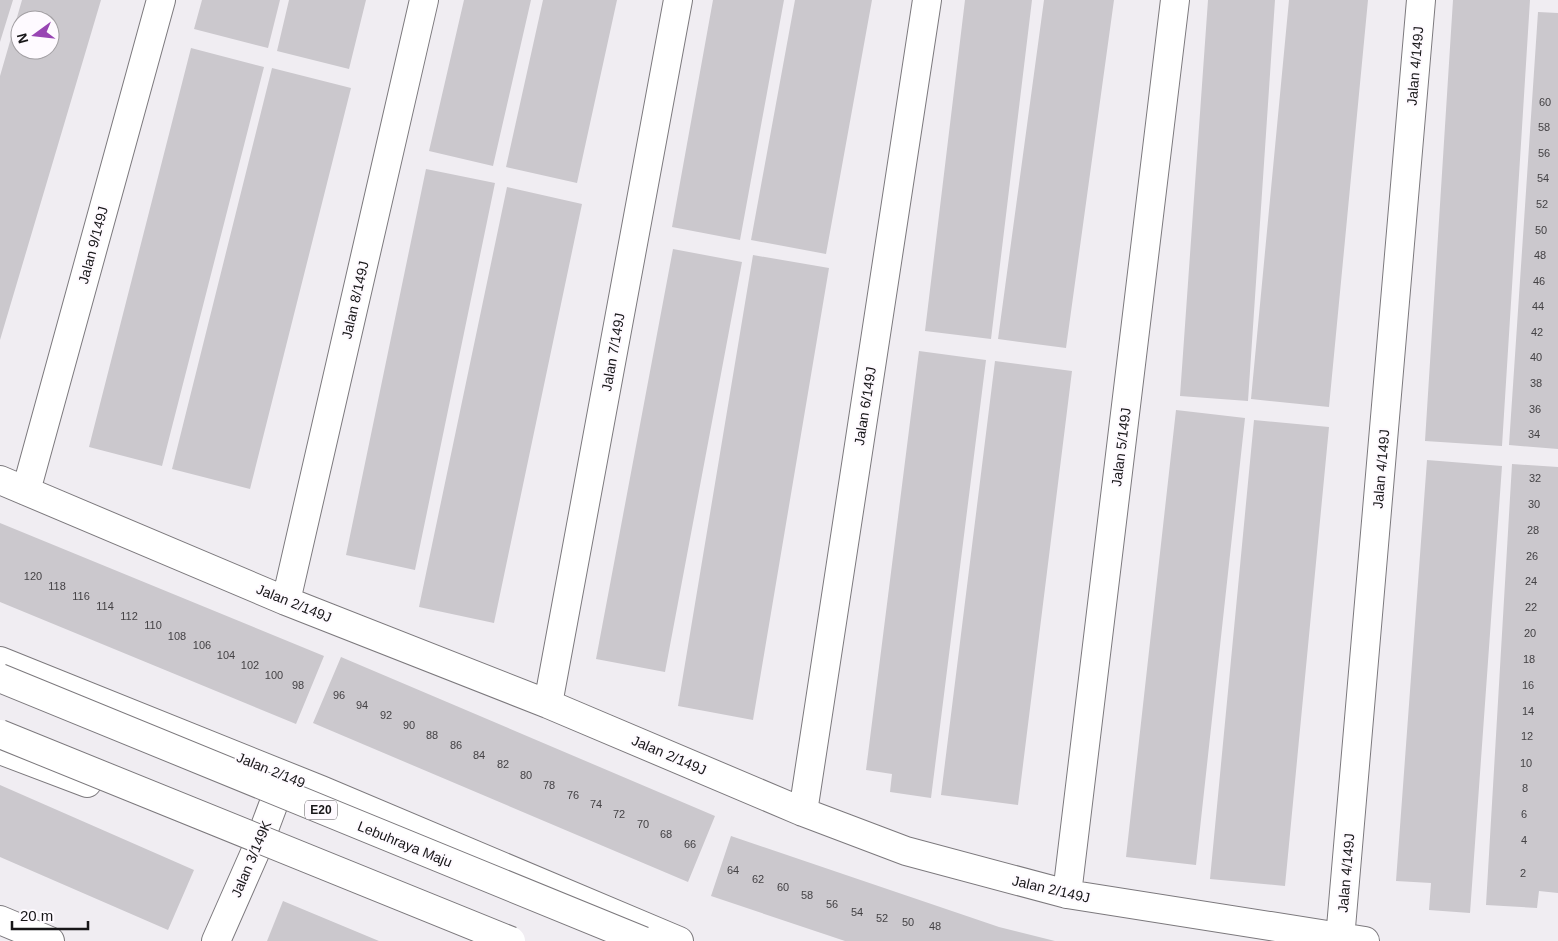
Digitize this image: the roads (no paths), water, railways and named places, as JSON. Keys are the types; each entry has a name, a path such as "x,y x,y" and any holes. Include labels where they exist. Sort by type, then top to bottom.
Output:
{"main road":[{"name":"Jalan 9/149J","path":"26,491 161,0"},
{"name":"Jalan 8/149J","path":"286,600 424,0"},
{"name":"Jalan 7/149J","path":"548,704 678,0"},
{"name":"Jalan 6/149J","path":"803,812 927,0"},
{"name":"Jalan 5/149J","path":"1067,894 1175,0"},
{"name":"Jalan 4/149J","path":"1353,940 1421,0"},
{"name":"Jalan 2/149J","path":"0,480 286,600 548,704 803,812 906,851 1067,894 1353,940"},
{"name":"Jalan 2/149","path":"0,661 284,776 679,941"},
{"name":"Lebuhraya Maju","path":"0,678 643,941"},
{"path":"0,734 511,941"},
{"path":"0,750 257,848 480,941"},
{"name":"Jalan 3/149K","path":"216,941 257,848 284,776"},
{"path":"0,920 50,941"}]}
